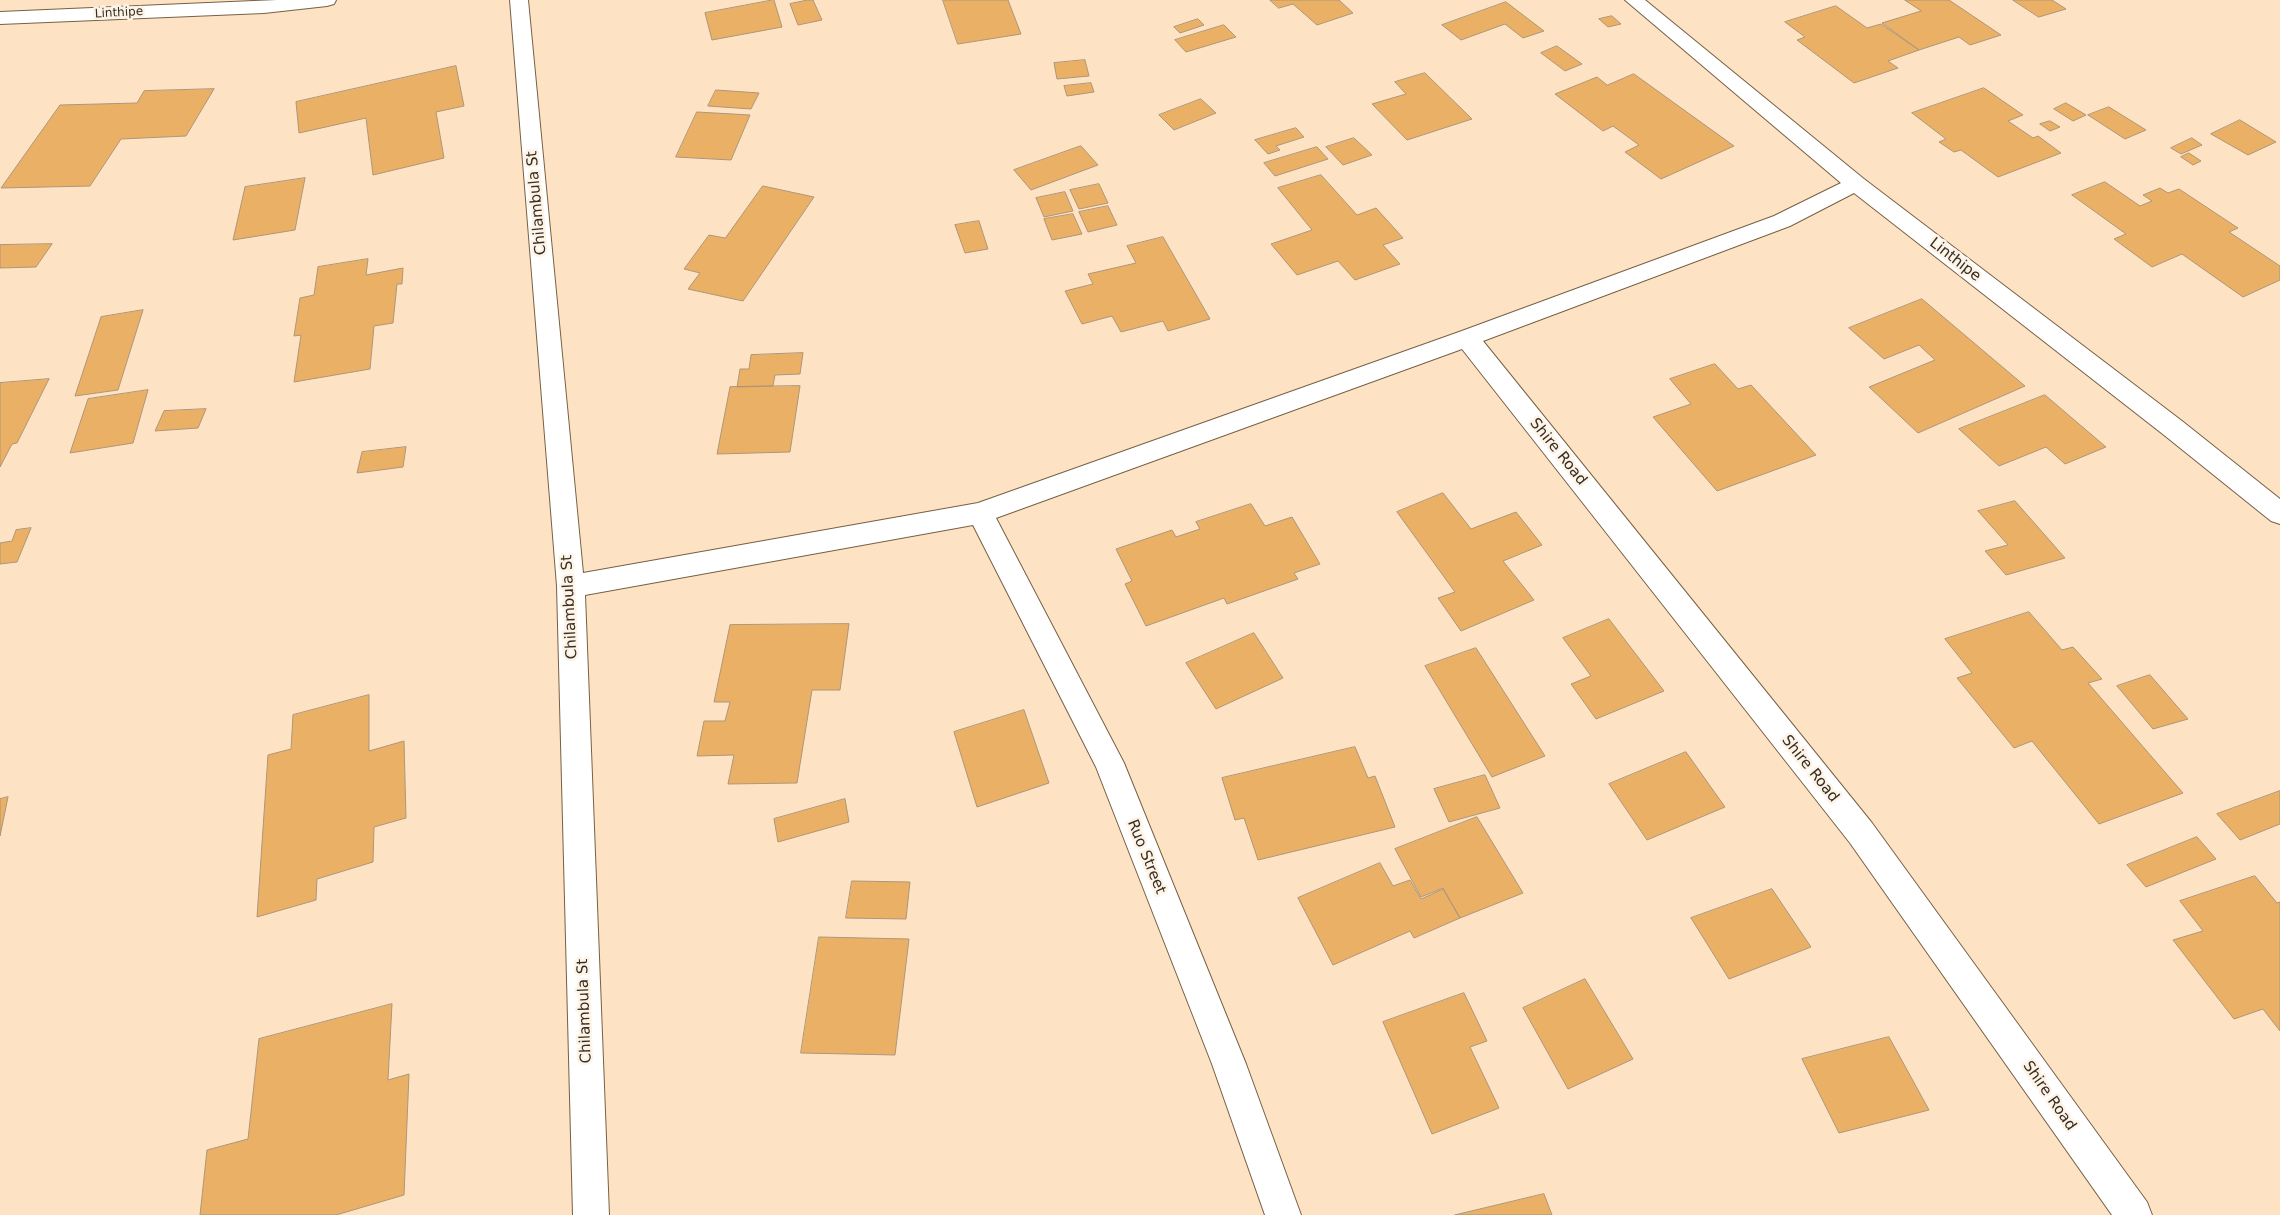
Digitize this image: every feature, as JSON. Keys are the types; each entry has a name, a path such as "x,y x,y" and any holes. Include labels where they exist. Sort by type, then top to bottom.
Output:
{"street":[{"name":"Linthipe","path":"0,18 264,7 327,0"},
{"name":"Chilambula St","path":"519,0 571,586 591,1215"},
{"name":"Linthipe","path":"1634,0 1856,184 2280,514"},
{"path":"571,586 980,512 1467,338 1782,221 1856,184"},
{"name":"Shire Road","path":"1467,338 1861,833 2134,1215"},
{"name":"Ruo Street","path":"980,512 1108,763 1229,1064 1283,1215"}],"building":[{"path":"774,0 782,27 712,40 705,13"},
{"path":"813,0 822,20 798,25 790,4"},
{"path":"943,0 1008,0 1021,34 958,44"},
{"path":"1270,0 1339,0 1353,13 1317,25 1293,4 1279,8"},
{"path":"1905,0 1949,0 2001,35 1970,45 1959,37 1919,50 1882,23 1921,11"},
{"path":"2013,0 2052,0 2066,9 2039,17"},
{"path":"1506,2 1544,31 1523,38 1505,24 1461,40 1442,25"},
{"path":"1836,6 1867,28 1881,24 1919,50 1888,61 1898,68 1854,83 1797,40 1805,37 1785,22"},
{"path":"1612,16 1621,24 1608,27 1599,19"},
{"path":"1198,19 1204,25 1180,33 1174,27"},
{"path":"1224,25 1236,37 1186,52 1175,40"},
{"path":"1557,46 1582,64 1565,71 1541,53"},
{"path":"1085,60 1089,76 1057,79 1054,63"},
{"path":"456,66 464,106 436,112 444,158 373,175 366,118 299,133 296,102"},
{"path":"1425,73 1472,119 1407,140 1372,104 1406,94 1395,82"},
{"path":"1634,74 1734,146 1661,179 1625,152 1639,145 1613,126 1603,131 1555,94 1597,77 1607,85"},
{"path":"1091,83 1094,92 1067,96 1064,86"},
{"path":"1984,88 2023,115 2008,121 2033,138 2038,136 2061,153 1998,177 1961,150 1954,152 1939,142 1946,139 1912,113"},
{"path":"214,89 186,136 121,139 90,186 1,188 60,105 137,103 144,91"},
{"path":"716,90 759,93 751,109 708,106"},
{"path":"1201,99 1216,113 1174,130 1159,115"},
{"path":"2066,103 2086,115 2073,121 2054,109"},
{"path":"2109,107 2146,130 2125,139 2088,115"},
{"path":"697,112 750,115 731,160 676,157"},
{"path":"2240,120 2276,142 2248,155 2211,134"},
{"path":"2050,121 2060,127 2050,131 2040,124"},
{"path":"1296,128 1304,137 1276,146 1280,150 1268,154 1255,140"},
{"path":"1354,138 1372,155 1343,165 1326,147"},
{"path":"2192,138 2202,145 2181,154 2171,148"},
{"path":"1081,146 1098,165 1031,190 1014,170"},
{"path":"1317,147 1328,159 1275,176 1264,163"},
{"path":"2189,153 2201,161 2193,165 2181,157"},
{"path":"1321,175 1357,215 1376,208 1403,238 1383,245 1400,264 1355,280 1338,261 1297,275 1271,244 1312,230 1278,188"},
{"path":"305,178 295,230 233,240 245,187"},
{"path":"2105,182 2140,206 2152,201 2143,195 2160,188 2168,193 2179,189 2238,228 2229,232 2280,266 2280,280 2243,297 2182,254 2152,267 2114,239 2126,234 2072,195"},
{"path":"1099,184 1108,203 1079,209 1070,190"},
{"path":"763,186 814,197 743,301 688,289 700,273 684,269 709,235 725,238"},
{"path":"1065,192 1073,211 1044,217 1036,198"},
{"path":"1108,206 1117,225 1088,232 1079,212"},
{"path":"1073,214 1082,234 1052,240 1044,219"},
{"path":"979,221 988,249 965,253 955,225"},
{"path":"1163,237 1210,319 1168,331 1163,321 1121,332 1112,316 1082,324 1065,291 1093,284 1088,274 1136,263 1127,246"},
{"path":"52,244 36,267 0,268 0,245"},
{"path":"368,259 366,275 403,268 402,284 397,284 393,323 374,326 370,369 294,382 301,335 294,336 300,298 314,295 318,267"},
{"path":"1922,299 2025,386 1918,433 1869,387 1935,360 1919,345 1884,359 1849,328"},
{"path":"143,310 118,390 75,396 101,317"},
{"path":"803,353 800,374 775,375 773,386 737,387 740,369 749,369 751,355"},
{"path":"1715,364 1738,389 1751,385 1816,455 1717,491 1653,417 1691,404 1670,379"},
{"path":"49,379 17,443 12,444 0,467 0,383"},
{"path":"800,386 790,452 717,454 730,387"},
{"path":"148,390 133,443 70,453 88,399"},
{"path":"2045,395 2106,447 2065,464 2046,447 1999,466 1959,429"},
{"path":"206,409 198,428 155,431 164,411"},
{"path":"406,447 403,467 357,473 362,452"},
{"path":"1443,493 1471,529 1516,512 1542,545 1503,561 1534,600 1461,631 1438,598 1455,592 1397,512"},
{"path":"2015,501 2065,558 2006,575 1985,551 2008,545 1978,511"},
{"path":"1251,504 1265,526 1292,517 1320,564 1294,573 1298,579 1227,604 1224,598 1146,626 1125,584 1132,581 1116,549 1172,530 1176,537 1200,529 1196,522"},
{"path":"31,528 17,562 0,564 0,543 12,541 16,530"},
{"path":"2029,612 2062,650 2073,647 2102,679 2088,683 2183,793 2099,824 2032,741 2014,748 1957,678 1972,673 1945,639"},
{"path":"1609,619 1664,691 1596,719 1571,684 1591,676 1563,638"},
{"path":"849,624 840,690 812,690 797,783 728,784 734,755 697,756 704,721 725,721 730,702 714,702 730,625"},
{"path":"1254,633 1283,678 1216,709 1186,663"},
{"path":"1476,648 1545,756 1492,777 1425,666"},
{"path":"2150,675 2188,719 2153,729 2117,686"},
{"path":"369,695 369,751 404,741 406,818 374,827 373,862 317,879 316,900 257,917 268,755 291,749 293,715"},
{"path":"1024,710 1049,783 977,807 954,732"},
{"path":"1355,747 1368,778 1375,776 1395,827 1258,860 1244,818 1235,820 1222,778"},
{"path":"1686,752 1725,807 1647,840 1609,784"},
{"path":"1485,775 1500,808 1449,822 1434,789"},
{"path":"2280,791 2280,824 2240,840 2217,814"},
{"path":"8,797 0,836 0,799"},
{"path":"845,799 849,822 778,842 774,819"},
{"path":"1477,817 1523,893 1460,918 1443,888 1421,897 1395,849"},
{"path":"2197,837 2216,859 2146,887 2127,865"},
{"path":"1380,863 1393,886 1410,880 1421,899 1443,889 1460,918 1414,938 1410,931 1333,965 1298,898"},
{"path":"2255,876 2277,903 2280,902 2280,1031 2263,1009 2234,1019 2173,940 2203,931 2180,901"},
{"path":"852,881 910,882 906,919 846,918"},
{"path":"1772,889 1811,947 1729,979 1691,918"},
{"path":"819,937 909,939 895,1055 801,1053"},
{"path":"1585,979 1633,1059 1568,1089 1523,1008"},
{"path":"1464,993 1487,1041 1470,1047 1499,1108 1432,1134 1383,1022"},
{"path":"392,1004 388,1080 409,1074 404,1195 336,1215 200,1215 207,1150 248,1139 259,1039"},
{"path":"1889,1037 1929,1110 1839,1133 1802,1059"},
{"path":"1544,1194 1552,1215 1455,1215"}]}
